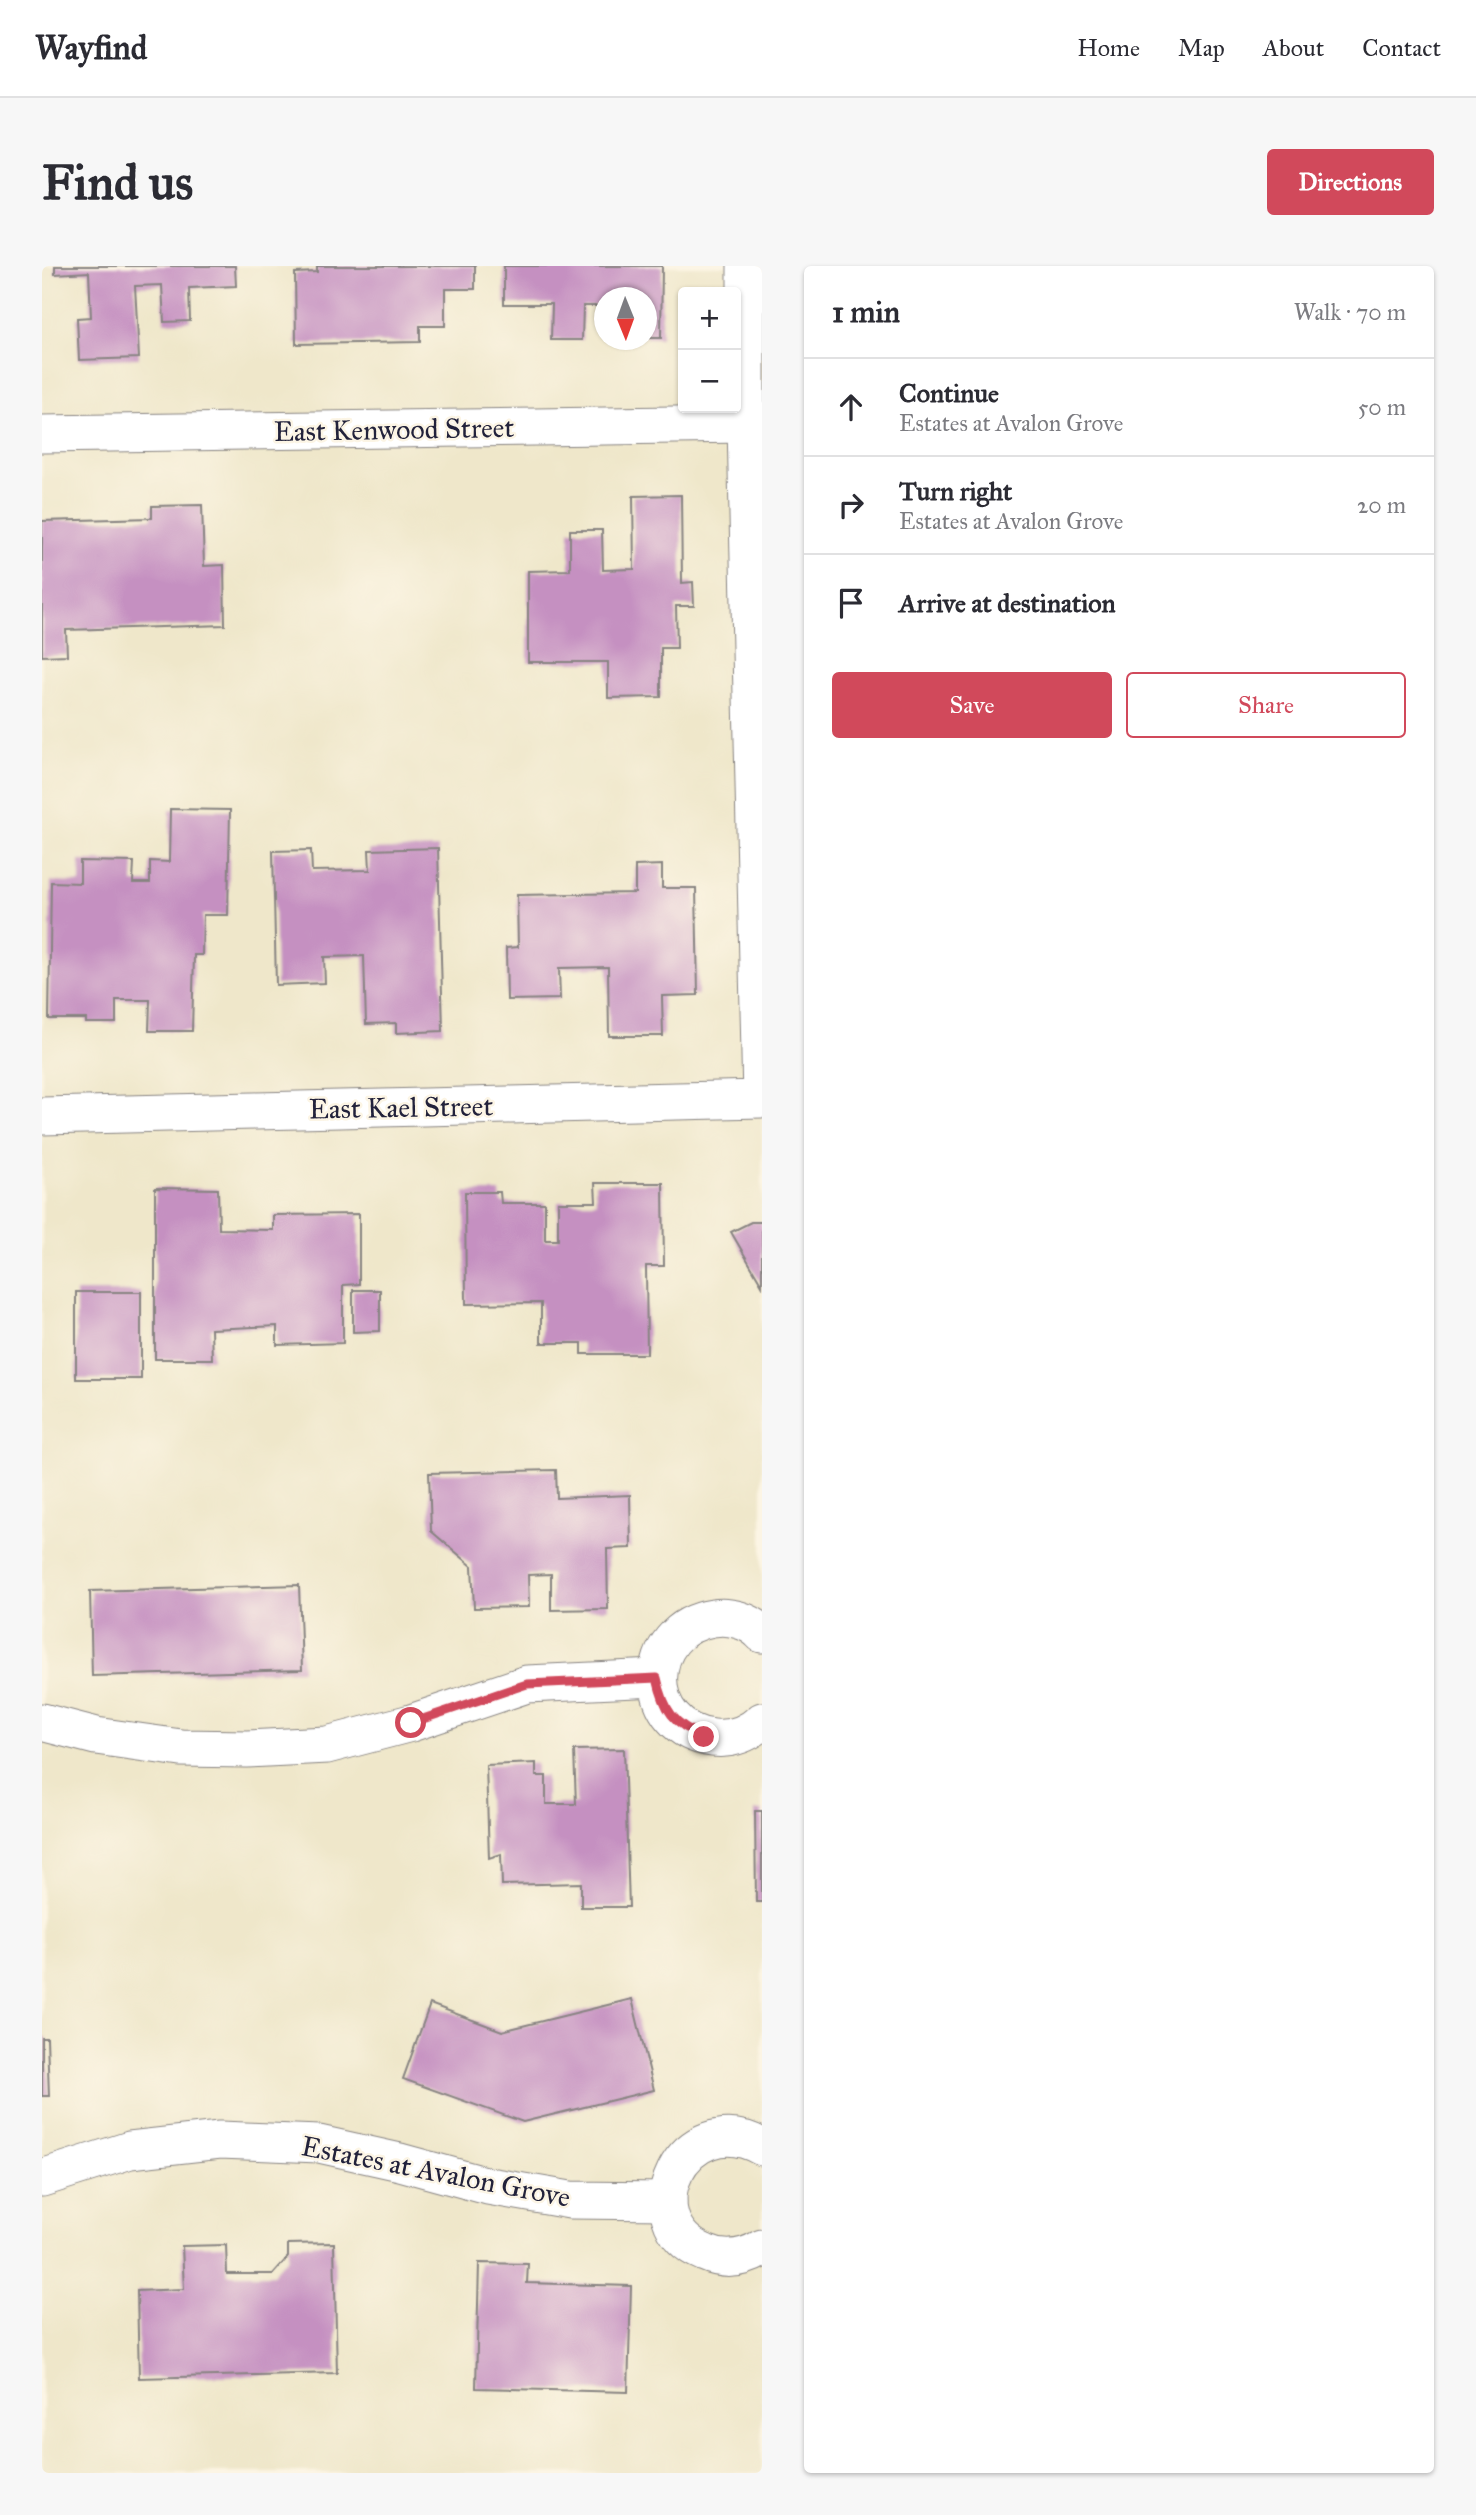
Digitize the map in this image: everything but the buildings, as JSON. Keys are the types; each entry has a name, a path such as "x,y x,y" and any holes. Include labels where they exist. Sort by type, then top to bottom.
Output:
{"street":[{"path":"746,266 746,424 761,1099"},
{"name":"East Kenwood Street","path":"42,434 746,424"},
{"name":"East Kael Street","path":"42,1116 761,1099"},
{"path":"762,1634 740,1620 719,1617 698,1620 681,1630 668,1644 660,1661 657,1678 662,1700 672,1716 686,1729 704,1737 723,1739 742,1735 762,1721"},
{"path":"42,1722 96,1736 181,1748 247,1749 327,1745 411,1723 527,1684 657,1678"},
{"path":"762,2147 750,2140 729,2137 708,2140 691,2150 678,2164 670,2182 668,2201 671,2219 681,2236 696,2250 714,2257 733,2259 752,2255 762,2248"},
{"name":"Estates at Avalon Grove","path":"42,2178 130,2150 220,2140 319,2144 488,2186 570,2200 668,2201"}],"route":[{"path":"411,1723 527,1684 657,1678 662,1700 672,1716 686,1729 704,1737"}]}
